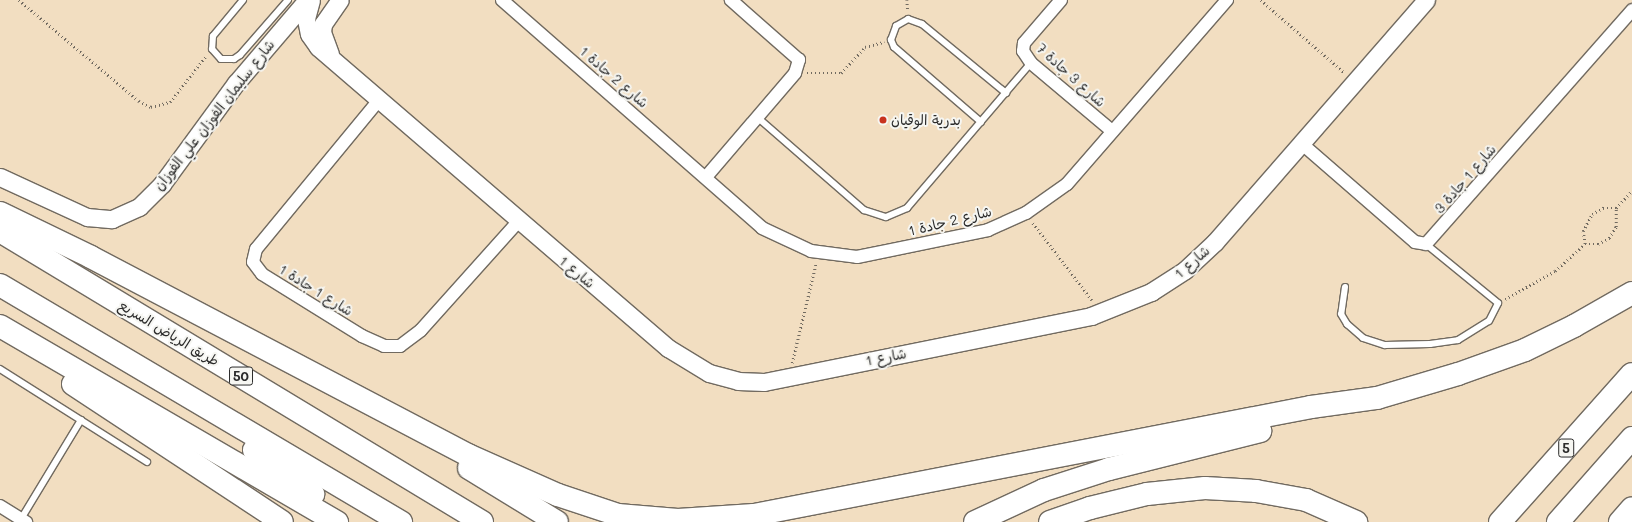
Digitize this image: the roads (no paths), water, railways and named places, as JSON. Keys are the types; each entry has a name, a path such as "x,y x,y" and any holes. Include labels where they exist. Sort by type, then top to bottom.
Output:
{"highway":[{"path":"0,213 201,314 353,396 468,455 558,495 618,515 678,520 754,515 1299,409 1361,401"},
{"name":"طريق الرياض السريع","path":"0,231 482,522"},
{"path":"0,285 102,348 221,425 349,522"},
{"path":"975,522 1044,490 1109,469 1300,421 1361,401 1425,385 1518,352 1574,326 1632,293"},
{"path":"0,326 337,522"},
{"path":"0,335 282,522"},
{"path":"102,348 401,522"},
{"name":"5","path":"1500,522 1632,374"},
{"path":"353,396 557,522"},
{"path":"1558,522 1632,438"},
{"path":"1050,522 1090,508 1147,494 1205,488 1256,491 1306,500 1356,522"},
{"path":"1620,522 1632,508"}],"street":[{"name":"شارع سليمان الفوزان علي الفوزان","path":"0,177 87,217 112,219 139,207 162,184 236,83 308,0"},
{"name":"شارع 1","path":"311,0 306,19 309,34 318,47 518,222 668,348 694,367 738,381 764,382 1102,313 1151,292 1185,270 1215,242 1426,0"},
{"path":"330,56 322,32 323,24 340,0"},
{"name":"شارع 2 جادة 1","path":"502,0 706,177 762,228 811,251 858,257 988,230 1026,214 1067,184 1227,0"},
{"path":"706,177 795,73 799,60 731,0"},
{"name":"شارع 3 جادة 7","path":"1061,0 1024,43 1023,51 1032,63 1112,131"},
{"name":"شارع 1 جادة 3","path":"1426,244 1632,10"},
{"name":"شارع 1 جادة 1","path":"380,100 256,249 253,262 262,274 362,336 384,346 400,346 421,330 518,222"},
{"path":"1301,143 1415,242 1426,244"},
{"path":"0,506 23,520"}],"lane":[{"path":"243,0 213,36 212,49 221,59 234,59 288,0"},
{"path":"981,122 899,52 891,40 892,32 901,21 916,20 1006,93"},
{"path":"757,117 864,210 886,217 907,208 1032,63"},
{"path":"1344,287 1341,314 1348,324 1363,338 1385,345 1430,344 1458,340 1489,321 1498,303 1426,244"},
{"path":"0,370 147,462"},
{"path":"23,520 81,420"}],"place":[{"name":"بدرية الوقيان","path":"883,120"}]}
